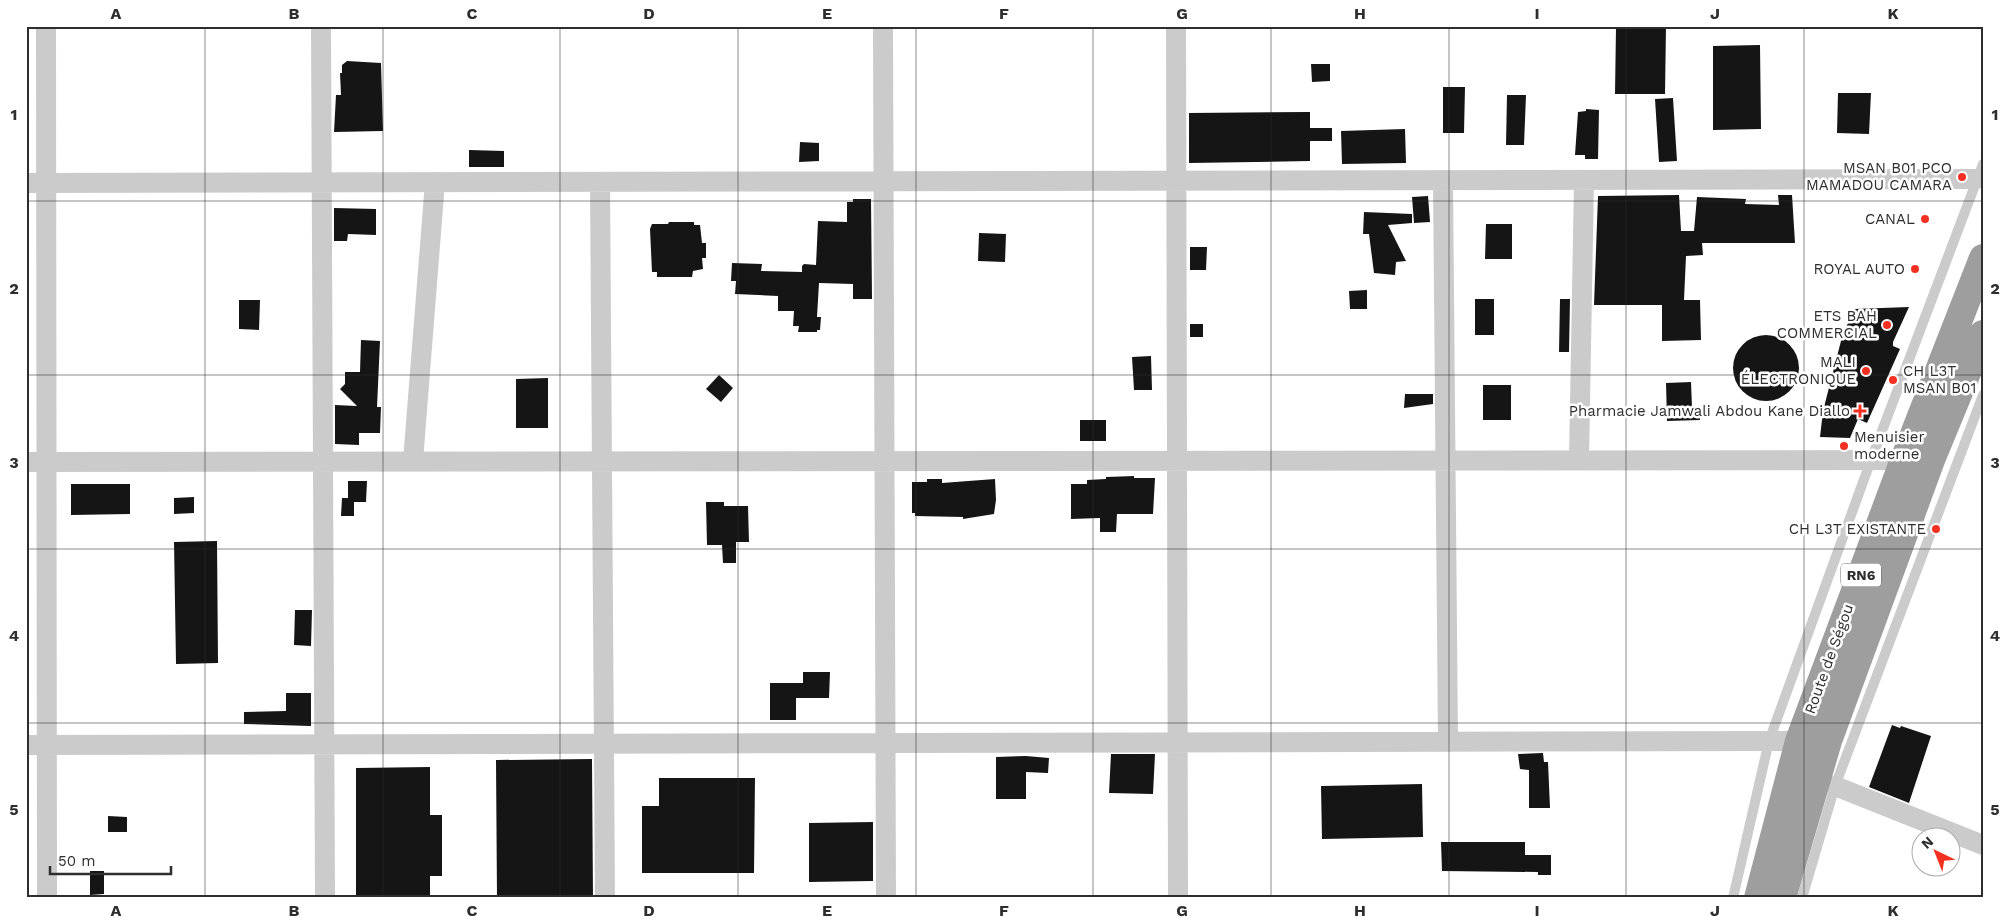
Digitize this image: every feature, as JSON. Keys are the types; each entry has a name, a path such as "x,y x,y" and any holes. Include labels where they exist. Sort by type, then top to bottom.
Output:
{"highway":[{"name":"Route de Ségou","path":"1758,898 1799,741 1904,460 1983,258"},
{"name":"Route de Ségou","path":"1782,898 1828,741 1931,460 1983,334"}],"street":[{"path":"46,26 47,898"},
{"path":"321,26 325,898"},
{"path":"884,26 886,898"},
{"path":"1176,26 1178,898"},
{"path":"26,183 1584,180 1980,171"},
{"path":"1443,180 1448,742"},
{"path":"1579,460 1584,180"},
{"path":"413,462 435,182"},
{"path":"600,182 605,898"},
{"path":"26,462 1904,460"},
{"path":"26,745 1799,741"},
{"path":"1835,786 1983,845"}],"lane":[{"path":"1733,898 1769,741 1871,460 1980,171"},
{"path":"1802,898 1835,786 1983,395"}],"building":[{"path":"1666,26 1665,94 1615,94 1616,27"},
{"path":"1760,45 1761,129 1713,130 1713,46"},
{"path":"347,61 381,63 383,131 334,132 336,95 341,95 340,73 342,73 342,65"},
{"path":"1311,64 1330,64 1330,81 1312,82"},
{"path":"1443,87 1465,87 1464,133 1443,133"},
{"path":"1838,93 1871,93 1869,134 1837,133"},
{"path":"1507,95 1526,95 1524,145 1506,145"},
{"path":"1673,98 1677,161 1659,162 1655,99"},
{"path":"1586,109 1599,110 1598,159 1585,159 1585,155 1575,155 1578,112 1586,111"},
{"path":"1310,112 1310,128 1332,128 1332,141 1310,141 1310,161 1189,163 1189,113"},
{"path":"1405,129 1406,163 1342,164 1341,131"},
{"path":"800,142 819,143 819,161 799,162"},
{"path":"469,150 504,151 504,167 469,167"},
{"path":"1679,195 1681,231 1694,231 1697,197 1746,199 1745,204 1779,205 1778,195 1792,195 1795,243 1702,243 1703,255 1686,256 1684,300 1700,300 1701,340 1662,341 1662,305 1594,305 1598,196"},
{"path":"1428,196 1430,222 1414,223 1412,197"},
{"path":"853,199 871,199 872,299 853,299 853,284 819,283 817,317 821,317 820,330 817,330 817,332 798,332 799,326 793,326 794,311 778,311 778,296 735,294 736,281 731,281 732,263 762,264 761,271 802,272 804,264 816,265 818,221 847,222 847,202 853,202"},
{"path":"334,208 376,209 376,235 348,234 347,241 334,241"},
{"path":"1364,212 1412,214 1412,223 1388,225 1406,261 1396,262 1395,275 1374,273 1369,234 1363,234"},
{"path":"669,222 694,222 694,225 700,225 702,243 706,243 706,258 702,258 703,269 693,271 692,277 657,277 657,272 652,272 650,229 652,224 668,224"},
{"path":"1486,224 1512,224 1512,259 1485,259"},
{"path":"979,233 1006,234 1005,262 978,261"},
{"path":"1190,247 1207,247 1206,270 1190,270"},
{"path":"1367,290 1367,309 1350,309 1349,291"},
{"path":"1475,299 1494,299 1494,335 1475,335"},
{"path":"1560,299 1570,299 1569,352 1559,352"},
{"path":"239,300 260,300 259,330 239,329"},
{"path":"1909,307 1893,342 1893,346 1900,349 1867,423 1858,419 1850,438 1820,437 1823,411 1842,337 1854,309"},
{"path":"1190,324 1203,324 1203,337 1190,337"},
{"path":"1766,335 1779,338 1789,345 1796,355 1799,368 1796,381 1789,391 1779,398 1766,401 1753,398 1743,391 1736,381 1733,368 1736,355 1743,345 1753,338"},
{"path":"361,340 380,341 377,407 381,407 380,433 359,433 359,445 335,444 335,405 357,406 340,389 345,384 345,372 360,372"},
{"path":"1151,356 1152,390 1134,390 1132,357"},
{"path":"719,375 733,388 721,402 706,389"},
{"path":"548,378 548,428 516,428 516,379"},
{"path":"1691,382 1692,407 1699,407 1700,420 1667,421 1666,383"},
{"path":"1483,385 1511,385 1511,420 1483,420"},
{"path":"1405,394 1433,394 1433,404 1404,408"},
{"path":"1080,420 1106,420 1106,441 1080,441"},
{"path":"1134,476 1134,478 1155,478 1153,514 1117,514 1116,532 1100,532 1100,518 1071,519 1071,484 1087,484 1087,480 1106,479 1106,477"},
{"path":"927,479 942,479 942,483 995,479 996,500 994,514 963,519 963,517 915,516 915,513 912,513 912,482 927,482"},
{"path":"348,481 367,481 366,502 354,502 354,516 341,516 342,498 348,498"},
{"path":"71,484 130,484 130,514 71,515"},
{"path":"194,497 194,513 174,514 174,498"},
{"path":"706,502 724,502 724,506 748,506 749,542 736,542 736,563 723,563 722,545 707,545"},
{"path":"217,541 218,663 176,664 174,542"},
{"path":"295,610 312,610 311,646 294,645"},
{"path":"803,672 830,672 829,698 796,698 796,720 770,720 770,683 803,683"},
{"path":"286,693 311,693 311,726 244,724 244,712 286,711"},
{"path":"1892,725 1931,736 1909,803 1869,787"},
{"path":"1543,753 1544,762 1548,762 1550,808 1529,808 1529,770 1520,769 1518,754"},
{"path":"1111,754 1155,754 1153,794 1109,793"},
{"path":"1026,756 1049,758 1048,773 1026,772 1026,799 996,799 996,757"},
{"path":"592,759 593,898 497,898 496,760"},
{"path":"430,767 430,815 442,815 442,876 430,876 430,898 356,898 356,768"},
{"path":"659,778 755,778 754,873 642,873 642,806 659,806"},
{"path":"1422,784 1423,837 1322,839 1321,786"},
{"path":"108,816 127,817 127,832 108,832"},
{"path":"873,822 873,881 809,882 809,823"},
{"path":"1441,842 1525,842 1525,855 1551,855 1551,875 1538,875 1538,872 1442,871"},
{"path":"90,871 104,871 104,894 90,895"}],"place":[{"name":"MSAN B01 PCO MAMADOU CAMARA","path":"1962,177"},
{"name":"CANAL","path":"1925,219"},
{"name":"ROYAL AUTO","path":"1915,269"},
{"name":"ETS BAH COMMERCIAL","path":"1887,325"},
{"name":"MALI ÉLECTRONIQUE","path":"1866,371"},
{"name":"CH L3T MSAN B01","path":"1893,380"},
{"name":"Pharmacie Jamwali Abdou Kane Diallo","path":"1860,411"},
{"name":"Menuisier moderne","path":"1844,446"},
{"name":"CH L3T EXISTANTE","path":"1936,529"}]}
